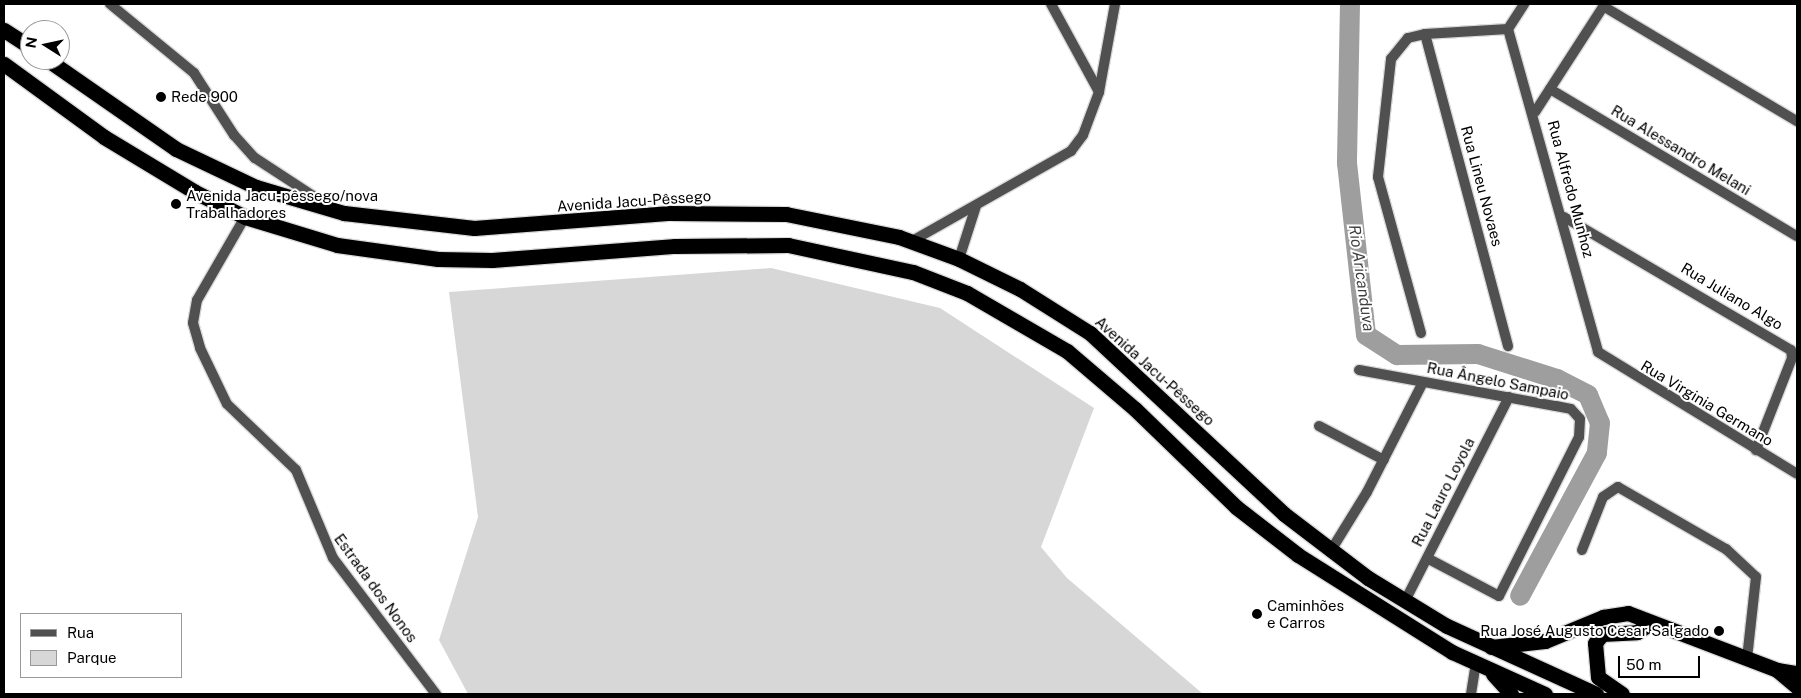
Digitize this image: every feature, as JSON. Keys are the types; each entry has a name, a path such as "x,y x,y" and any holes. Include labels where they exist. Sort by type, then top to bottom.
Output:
{"highway":[{"path":"4,30 20,40"},
{"path":"4,64 153,169 245,217 337,245 438,260 492,260 693,246 788,245 913,272 967,293 1067,351 1268,533 1391,616 1476,664 1545,694"},
{"name":"Avenida Jacu-Pêssego","path":"63,70 184,153 256,188 344,213 474,228 670,212 743,212 844,224 912,241 959,260 1020,289 1090,333 1330,552 1405,601 1489,647 1596,694"},
{"path":"1489,647 1545,641 1615,613 1639,616 1649,624 1777,670 1797,673"},
{"path":"1622,694 1598,678 1595,643 1602,634 1637,632 1649,624"},
{"path":"1777,670 1797,687"},
{"path":"1490,671 1511,694"}],"street":[{"path":"110,4 194,73 234,135 255,158 344,213"},
{"path":"1051,4 1099,92"},
{"path":"912,241 1071,151 1083,135 1099,92 1115,4"},
{"path":"1421,333 1389,230 1378,157 1391,59 1408,38 1425,34 1508,29 1524,4"},
{"path":"1535,112 1604,5 1797,121"},
{"name":"Rua Alfredo Munhoz","path":"1508,29 1535,112 1564,216 1594,342 1602,356"},
{"name":"Rua Lineu Novaes","path":"1425,34 1508,346"},
{"name":"Rua Alessandro Melani","path":"1550,89 1797,236"},
{"path":"959,260 976,206"},
{"name":"Rua Juliano Algo","path":"1564,216 1791,350 1792,358 1756,450"},
{"name":"Estrada dos Nonos","path":"245,217 197,300 193,324 200,348 227,404 280,449 296,470 331,555 436,694"},
{"name":"Rua Virginia Germano","path":"1602,356 1797,474"},
{"name":"Rua Ângelo Sampaio","path":"1359,370 1571,410 1582,429 1499,596 1426,558"},
{"path":"1330,552 1384,460 1423,382"},
{"name":"Rua Lauro Loyola","path":"1405,601 1509,397"},
{"path":"1318,426 1384,460"},
{"path":"1582,550 1603,497 1618,487 1726,549 1756,577 1747,659"},
{"path":"1471,694 1476,664"}],"green space":[{"path":"771,268 940,308 1094,408 1041,547 1067,578 1203,694 468,694 439,640 478,517 449,292"}],"waterway":[{"name":"Rio Aricanduva","path":"1350,4 1347,163 1366,335 1397,355 1478,354 1557,379 1588,395 1600,423 1597,453 1520,596"}],"place":[{"name":"Rede 900","path":"161,97"},
{"name":"Avenida Jacu-pêssego/nova Trabalhadores","path":"176,204"},
{"name":"Caminhões e Carros","path":"1257,614"},
{"name":"Rua José Augusto Cesar Salgado","path":"1719,631"}]}
